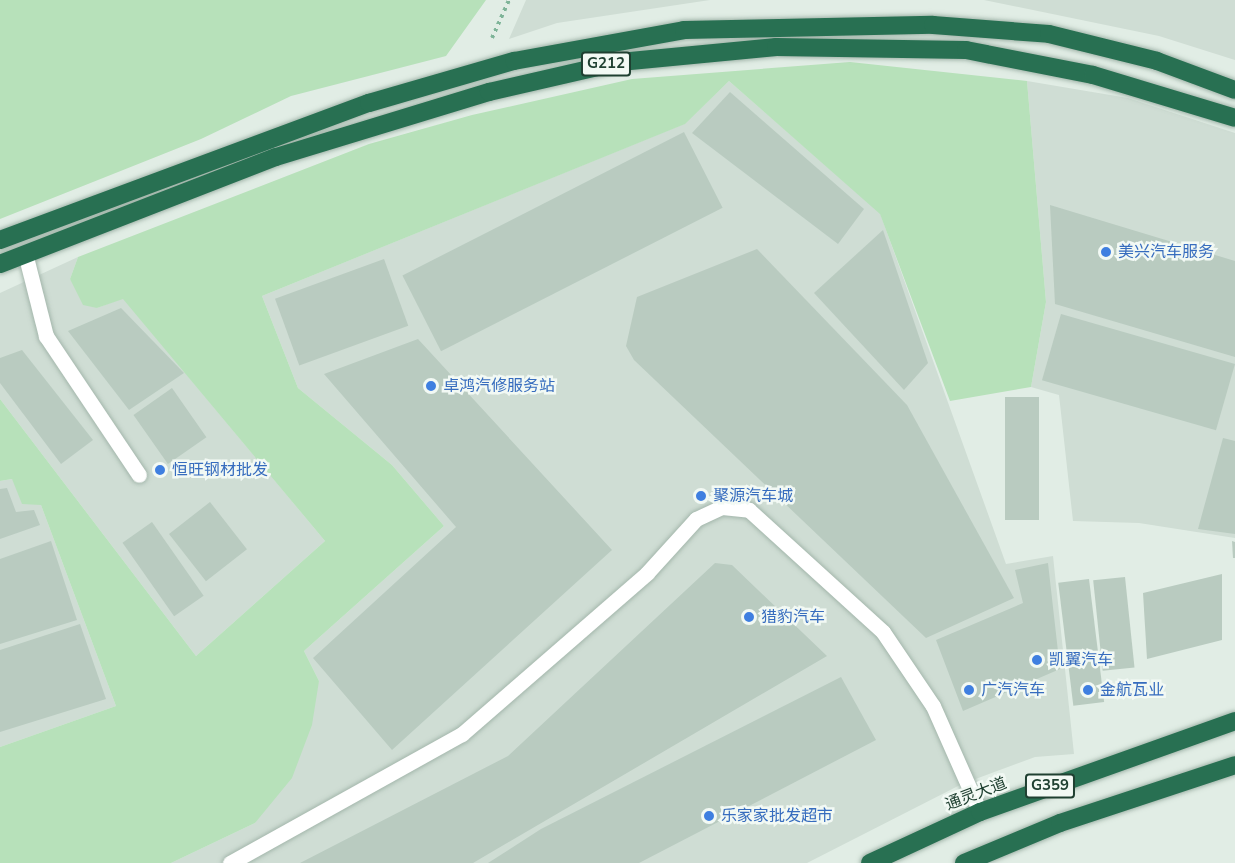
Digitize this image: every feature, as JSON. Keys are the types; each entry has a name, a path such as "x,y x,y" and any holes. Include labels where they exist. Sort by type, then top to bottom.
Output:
{"highway":[{"name":"G212","path":"0,240 369,103 513,61 684,30 933,25 1049,34 1157,61 1235,90"},
{"name":"G212","path":"0,264 276,157 489,92 620,62 729,49 966,50 1093,75 1235,118"},
{"name":"通灵大道","path":"870,863 980,812 1235,721"},
{"name":"G359","path":"964,863 1060,823 1235,765"}],"lane":[{"path":"26,253 46,336 139,475"},
{"path":"231,863 462,734 648,573 696,519 722,507 749,510 882,632 933,706 980,812"}],"shaded area":[{"path":"526,0 710,0 557,23 509,39"},
{"path":"984,0 1235,0 1235,60 1159,36"},
{"name":"聚源汽车城","path":"729,81 880,213 1006,564 1053,556 1074,754 1035,757 962,784 807,863 171,863 255,823 319,681 304,651 444,526 392,465 298,388 262,296 684,124"},
{"path":"1027,81 1128,98 1235,133 1235,538 1139,523 1073,521 1059,395 1031,387 1046,302"},
{"name":"恒旺钢材批发","path":"78,257 70,279 97,308 123,298 325,541 196,656 0,399 0,293"},
{"path":"12,479 41,505 116,706 0,747 0,481"}],"green space":[{"path":"0,0 486,0 446,56 291,96 201,139 0,219"},
{"path":"850,62 1027,81 1046,302 1031,387 950,401 880,214 729,81 685,124 262,296 298,388 392,465 444,526 304,651 319,681 312,725 292,778 255,823 171,863 0,863 0,747 116,706 41,505 22,504 12,479 0,481 0,399 196,656 325,541 123,299 97,308 83,305 70,279 78,257 369,144 472,115 632,79"}],"building":[{"path":"730,92 864,209 838,244 692,133"},
{"path":"684,132 723,208 441,351 402,275"},
{"path":"1050,205 1235,261 1235,357 1055,304"},
{"path":"883,230 928,363 904,390 814,293"},
{"path":"757,249 907,405 1014,598 926,638 634,360 626,346 637,297"},
{"path":"384,259 408,326 299,365 275,299"},
{"path":"121,308 184,373 129,410 68,331"},
{"path":"1061,314 1235,364 1216,430 1042,380"},
{"path":"418,339 612,550 392,750 313,658 456,527 324,374"},
{"path":"22,350 93,440 61,464 0,383 0,358"},
{"path":"172,388 206,437 168,464 133,415"},
{"path":"1005,397 1039,397 1039,520 1005,520"},
{"path":"1223,438 1235,441 1235,534 1198,529"},
{"path":"7,488 16,512 34,510 40,525 0,539 0,489"},
{"path":"210,502 247,549 206,581 169,534"},
{"path":"152,522 204,596 174,616 123,543"},
{"path":"51,541 77,620 0,644 0,559"},
{"path":"1232,541 1235,542 1235,558 1233,558"},
{"path":"715,563 732,565 827,656 473,863 300,863 508,756"},
{"path":"1048,563 1060,669 963,711 936,640 1023,603 1015,570"},
{"path":"1222,574 1222,640 1147,659 1143,593"},
{"path":"1125,577 1135,668 1103,671 1093,580"},
{"path":"1089,579 1104,702 1073,706 1058,583"},
{"path":"80,624 106,699 0,732 0,650"},
{"path":"841,677 876,740 639,863 488,863 541,829"}],"place":[{"name":"美兴汽车服务","path":"1106,252"},
{"name":"卓鸿汽修服务站","path":"431,386"},
{"name":"恒旺钢材批发","path":"160,470"},
{"name":"聚源汽车城","path":"701,496"},
{"name":"猎豹汽车","path":"749,617"},
{"name":"凯翼汽车","path":"1037,660"},
{"name":"广汽汽车","path":"969,690"},
{"name":"金航瓦业","path":"1088,690"},
{"name":"乐家家批发超市","path":"709,816"}]}
